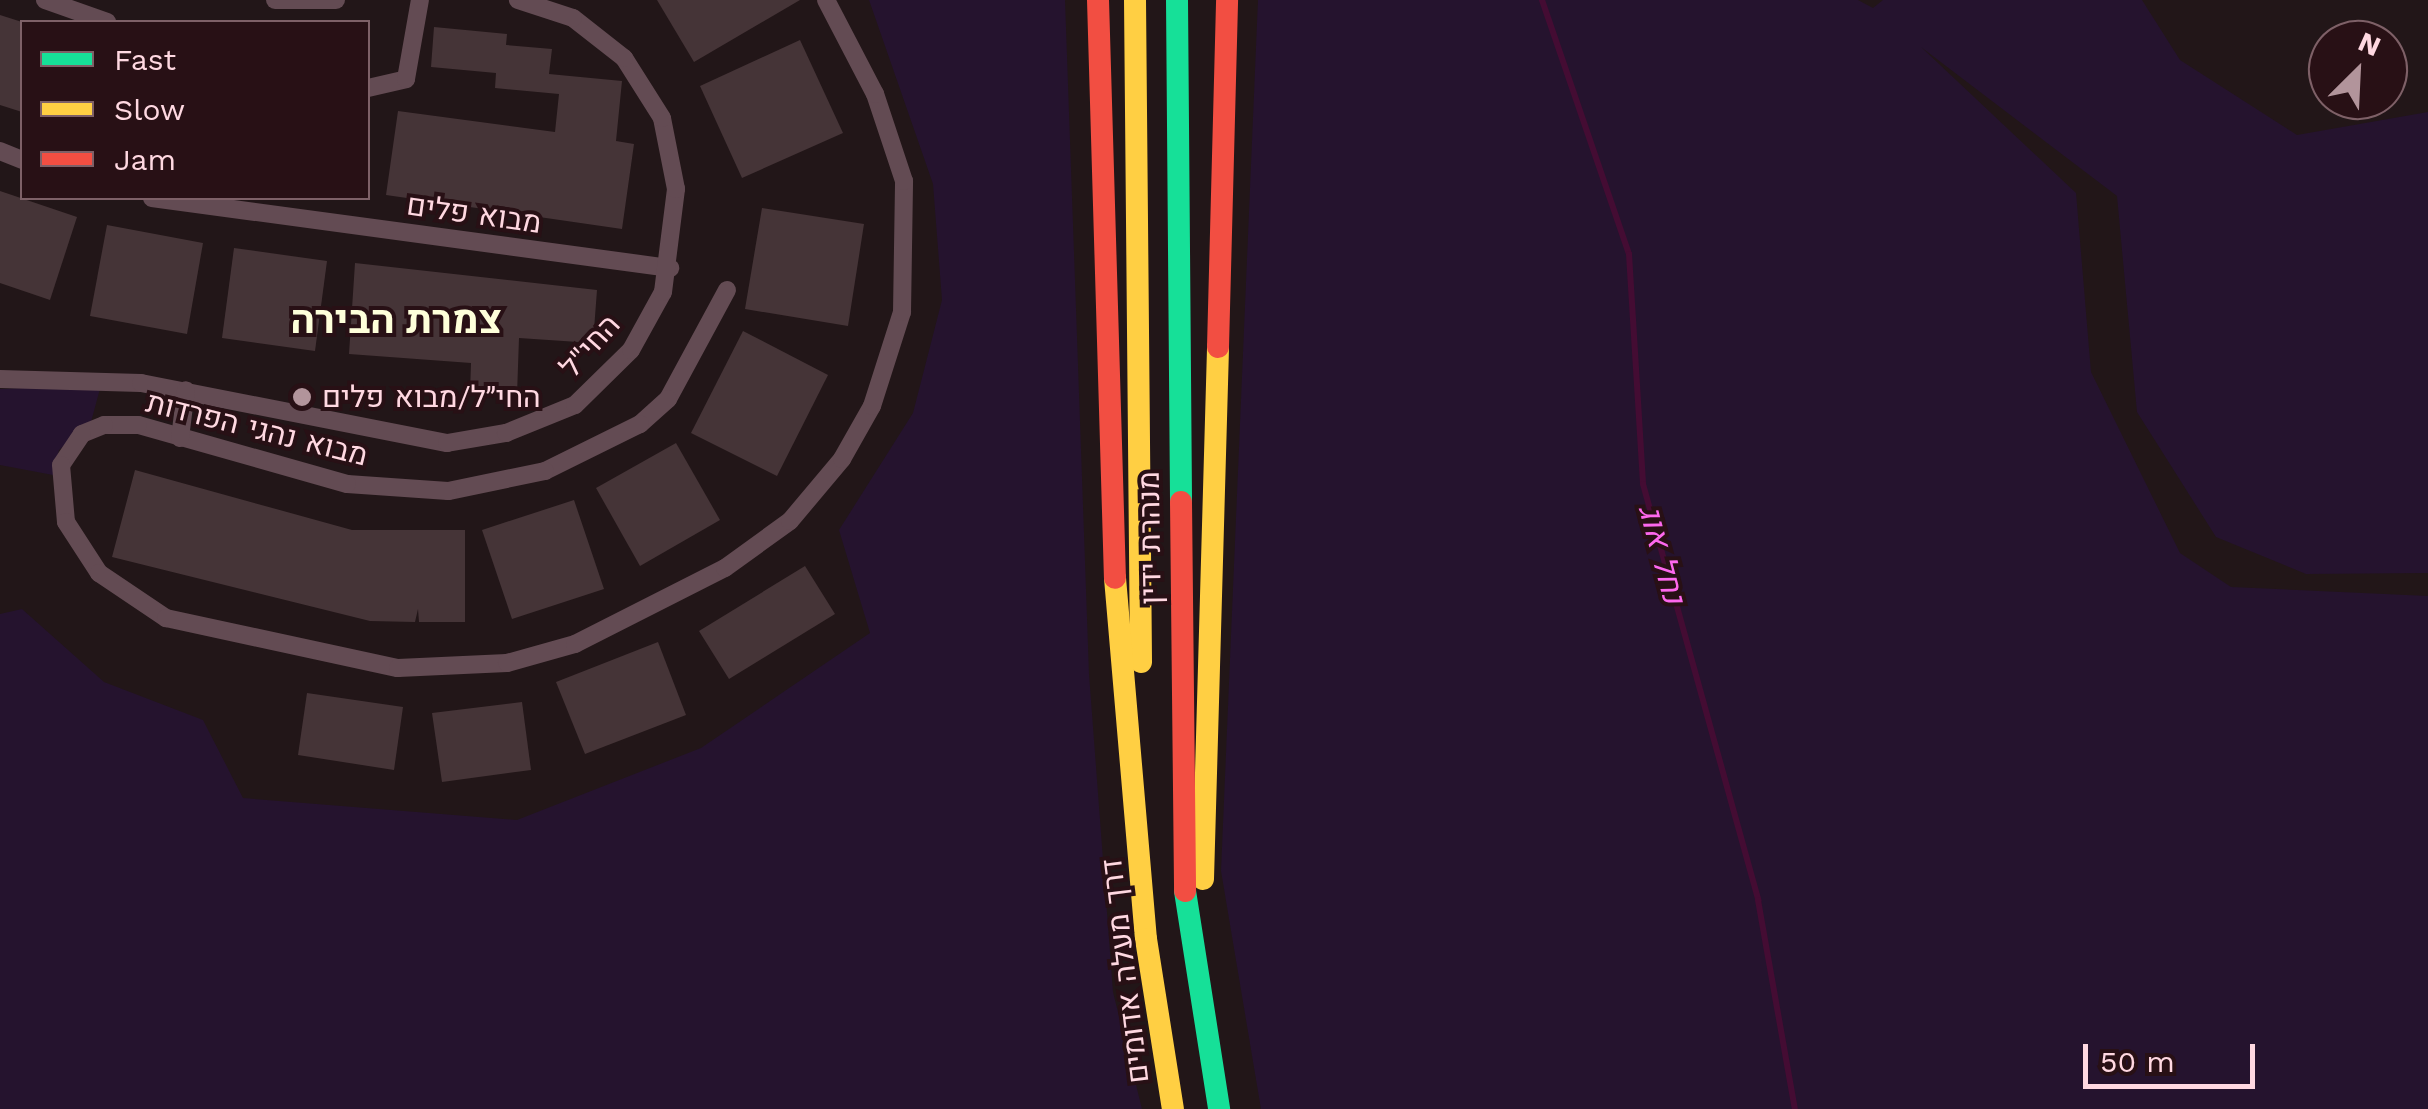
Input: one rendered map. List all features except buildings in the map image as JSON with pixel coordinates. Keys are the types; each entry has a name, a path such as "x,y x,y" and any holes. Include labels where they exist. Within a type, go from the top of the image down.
{"highway":[{"path":"1098,0 1115,587 1139,826"},
{"name":"מנהרת ידין","path":"1134,0 1139,826"},
{"name":"מנהרת ידין","path":"1176,0 1185,892 1210,1073"},
{"path":"1219,1109 1210,1073 1201,953 1227,0"},
{"name":"דרך מעלה אדומים","path":"1139,826 1172,1109"}],"street":[{"path":"44,0 101,20"},
{"path":"275,0 336,0"},
{"path":"370,88 406,79 420,0"},
{"name":"החי\"ל","path":"0,378 78,374 186,390 416,440 506,433 574,405 631,350 670,268 676,190 650,92 604,38 518,0"},
{"name":"מבוא נהגי הפרדות","path":"727,290 668,398 640,424 545,471 448,491 362,485 138,425 82,434 61,465 66,522 98,573 138,604 248,641 398,668 507,664 645,614 725,568 790,522 842,459 872,406 902,312 904,181 875,94 826,0"},
{"name":"מבוא פלים","path":"167,200 670,268"},
{"path":"180,438 186,390"}],"shaded area":[{"path":"869,0 1065,0 1089,674 1113,992 1142,1109 0,1109 0,614 22,609 104,682 203,720 243,798 517,820 701,748 870,633 839,530 913,413 942,300 933,184"},
{"path":"1258,0 1858,0 1873,8 1883,0 2142,0 2180,60 2297,135 2382,120 2408,120 2408,116 2428,112 2428,573 2306,574 2216,537 2137,412 2117,196 1921,47 2076,193 2091,372 2180,553 2231,587 2428,596 2428,1109 1261,1109 1221,871"},
{"path":"101,385 91,422 59,450 53,475 0,465 0,389"}],"waterway":[{"name":"נחל אוג","path":"1542,0 1629,254 1643,484 1758,900 1795,1109"}],"traffic: fast":[{"path":"1177,0 1181,502"},
{"path":"1185,891 1219,1109"}],"traffic: slow":[{"path":"1135,0 1141,662"},
{"path":"1203,879 1218,347"},
{"path":"1115,578 1146,939 1173,1109"}],"traffic: jam":[{"path":"1098,0 1115,578"},
{"path":"1218,347 1227,0"},
{"path":"1181,502 1185,891"}],"place":[{"name":"החי״ל/מבוא פלים","path":"302,397"}],"district":[{"name":"צמרת הבירה","path":"396,320"}]}
